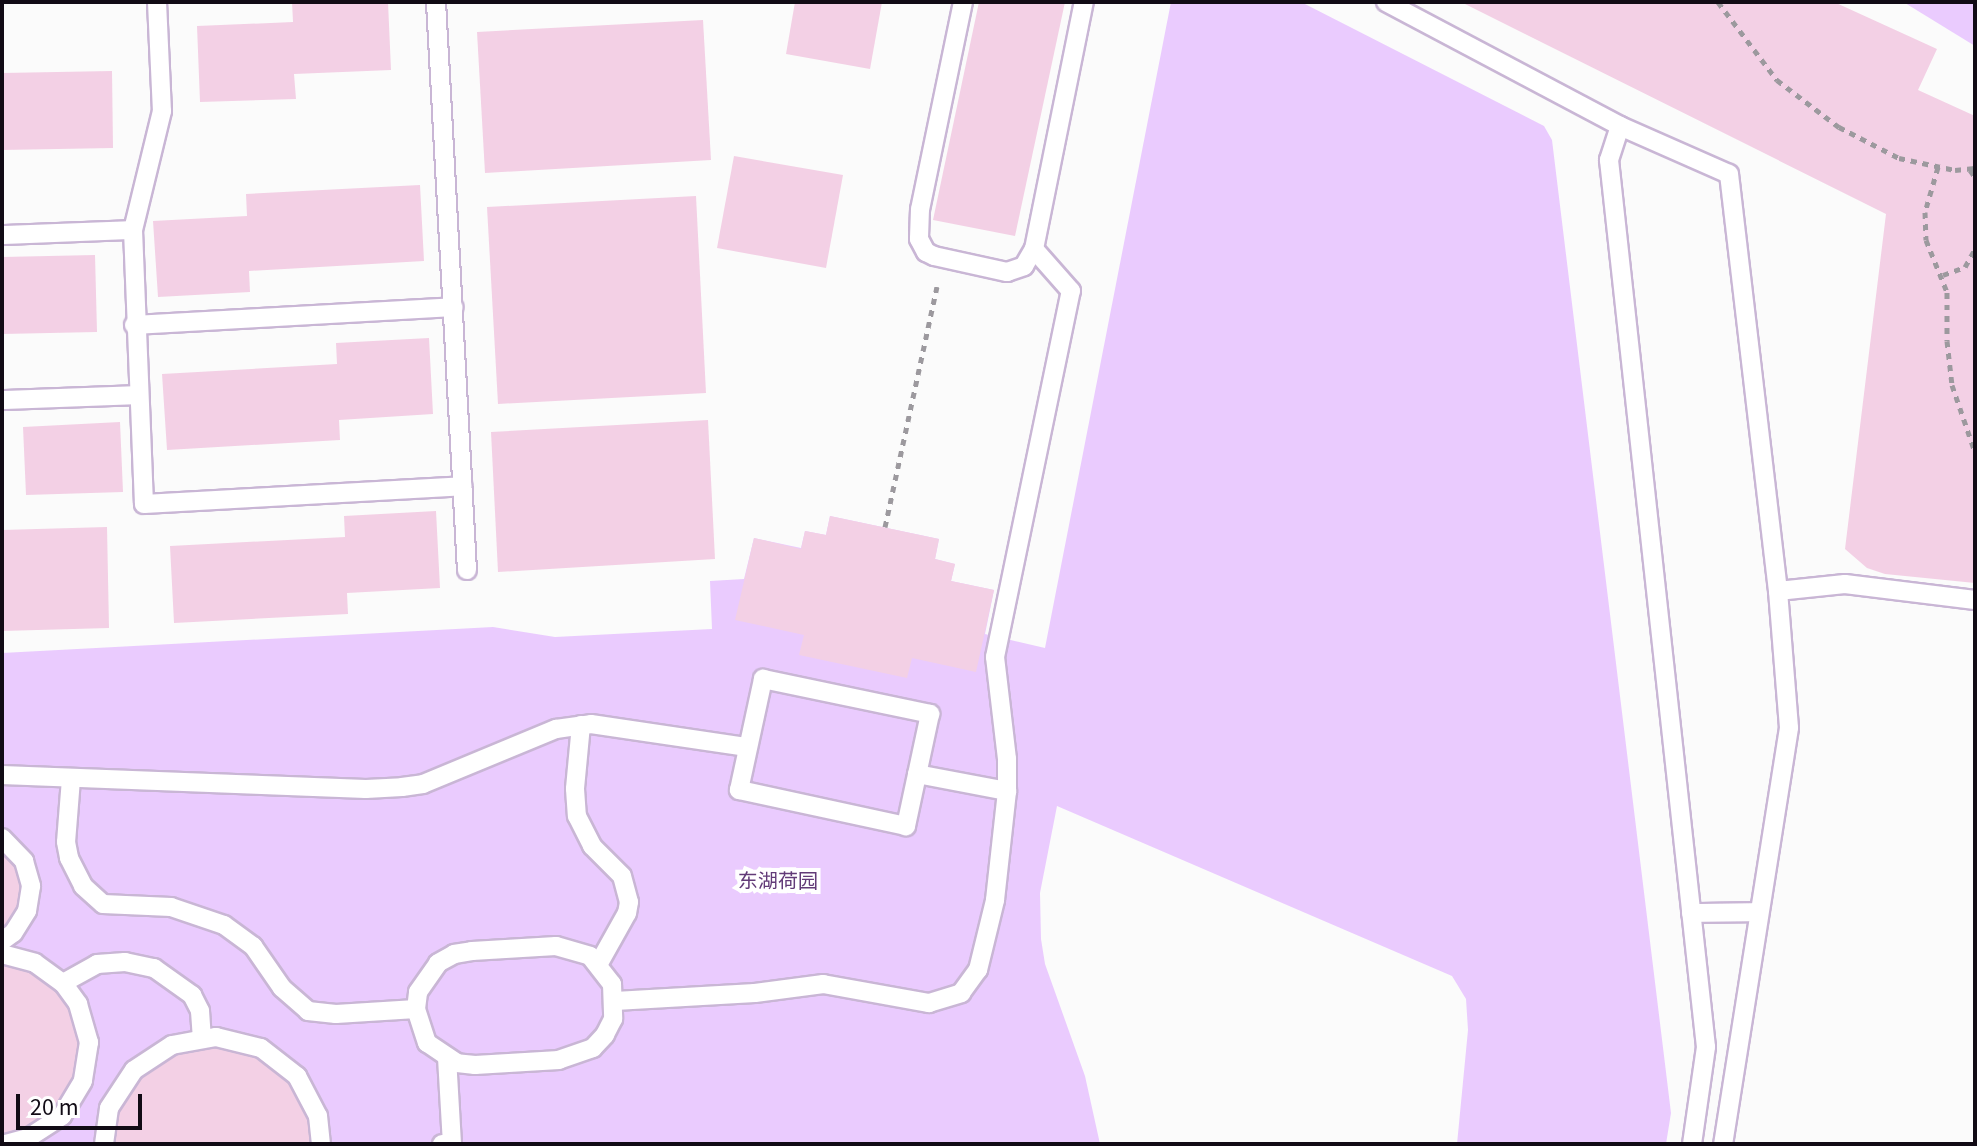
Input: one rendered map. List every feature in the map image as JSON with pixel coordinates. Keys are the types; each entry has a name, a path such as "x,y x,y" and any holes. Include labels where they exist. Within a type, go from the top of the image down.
{"lane":[{"path":"157,2 162,111 133,230 134,325 144,504 462,486"},
{"path":"436,2 467,570"},
{"path":"963,2 918,223 919,239 926,252 1007,272 1024,266 1034,249 1084,2"},
{"path":"1386,2 1620,126 1729,174 1778,591 1789,728 1723,1144"},
{"path":"1620,126 1609,160 1706,1047 1692,1144"},
{"path":"2,235 133,230"},
{"path":"615,1001 755,993 809,984 929,1003 961,993 978,970 995,900 1007,791 1007,759 995,657 1071,291 1034,249"},
{"path":"134,325 453,307"},
{"path":"2,400 138,395"},
{"path":"1778,591 1845,584 1975,600"},
{"path":"763,679 930,714 917,774 906,826 739,790 763,679"},
{"path":"581,725 576,780 577,816 592,846 622,876 629,902 627,913 599,963"},
{"path":"2,775 402,787 423,784 556,729 581,725 614,725 747,747"},
{"path":"917,774 1007,791"},
{"path":"71,779 66,842 69,858 83,886 103,904 171,907 224,925 253,946 282,988 308,1011 336,1014 416,1009"},
{"path":"2,838 24,861 31,886 27,911 13,933 2,941"},
{"path":"1691,913 1759,912"},
{"path":"556,946 574,948 599,963 612,984 615,1001 613,1019 605,1035 577,1056 475,1065 447,1058 427,1043 416,1009 418,992 426,976 454,954 556,946"},
{"path":"2,954 35,963 63,983 86,1022 88,1062 81,1086 62,1116 46,1128 10,1144"},
{"path":"63,983 97,964 125,962 154,968 192,995 200,1011 202,1038"},
{"path":"104,1144 113,1102 134,1070 152,1055 172,1045 202,1038 239,1040 261,1048 280,1060 309,1095 318,1116 321,1144"},
{"path":"442,1144 452,1144 447,1058"},
{"path":"81,1086 113,1102"}],"path":[{"path":"1718,2 1777,80 1803,103 1839,127 1887,152 1938,167 1972,169 1975,177"},
{"path":"1938,167 1927,196 1925,223 1931,256 1943,275 1952,385 1975,452"},
{"path":"1943,275 1965,267 1975,249"},
{"path":"885,527 943,258"}],"green space":[{"name":"东湖荷园","path":"1171,2 1301,2 1544,126 1552,140 1671,1113 1666,1144 1457,1144 1468,1030 1466,999 1452,976 1057,806 1040,893 1041,939 1045,964 1085,1076 1100,1144 2,1144 2,653 493,627 555,637 712,629 710,581 744,579 754,538 801,548 805,531 826,535 830,516 939,539 935,559 955,564 951,581 994,590 985,634 1045,648"},
{"path":"1975,2 1975,46 1905,3"}],"building":[{"path":"292,2 388,2 391,70 294,74 296,99 200,102 197,26 293,22"},
{"path":"795,2 882,2 870,69 786,54"},
{"path":"979,2 1065,2 1015,236 933,220"},
{"path":"1461,2 1834,2 1937,49 1918,90 1975,116 1975,583 1885,574 1867,568 1845,549 1886,214"},
{"path":"703,20 711,160 485,173 477,32"},
{"path":"112,71 113,148 2,150 2,73"},
{"path":"734,156 843,175 826,268 717,248"},
{"path":"420,185 424,261 249,271 250,292 158,297 153,221 247,216 246,194"},
{"path":"696,196 706,393 498,404 487,207"},
{"path":"95,255 97,332 2,334 2,257"},
{"path":"429,338 433,414 339,420 340,440 167,450 162,374 337,364 336,343"},
{"path":"708,420 715,559 498,572 491,432"},
{"path":"120,422 123,492 26,495 23,427"},
{"path":"436,511 440,588 347,593 348,614 174,623 170,546 345,537 344,516"},
{"path":"830,516 939,539 935,559 955,564 951,581 994,590 976,672 912,658 907,678 799,655 804,635 735,620 754,538 801,549 805,531 826,535"},
{"path":"107,527 109,628 2,631 2,530"},
{"path":"2,845 18,864 24,897 21,909 2,934"},
{"path":"2,957 15,959 64,989 75,1005 85,1062 59,1114 2,1141"},
{"path":"216,1043 258,1053 291,1080 312,1118 315,1144 110,1144 116,1111 125,1091 155,1061 195,1045"}]}
